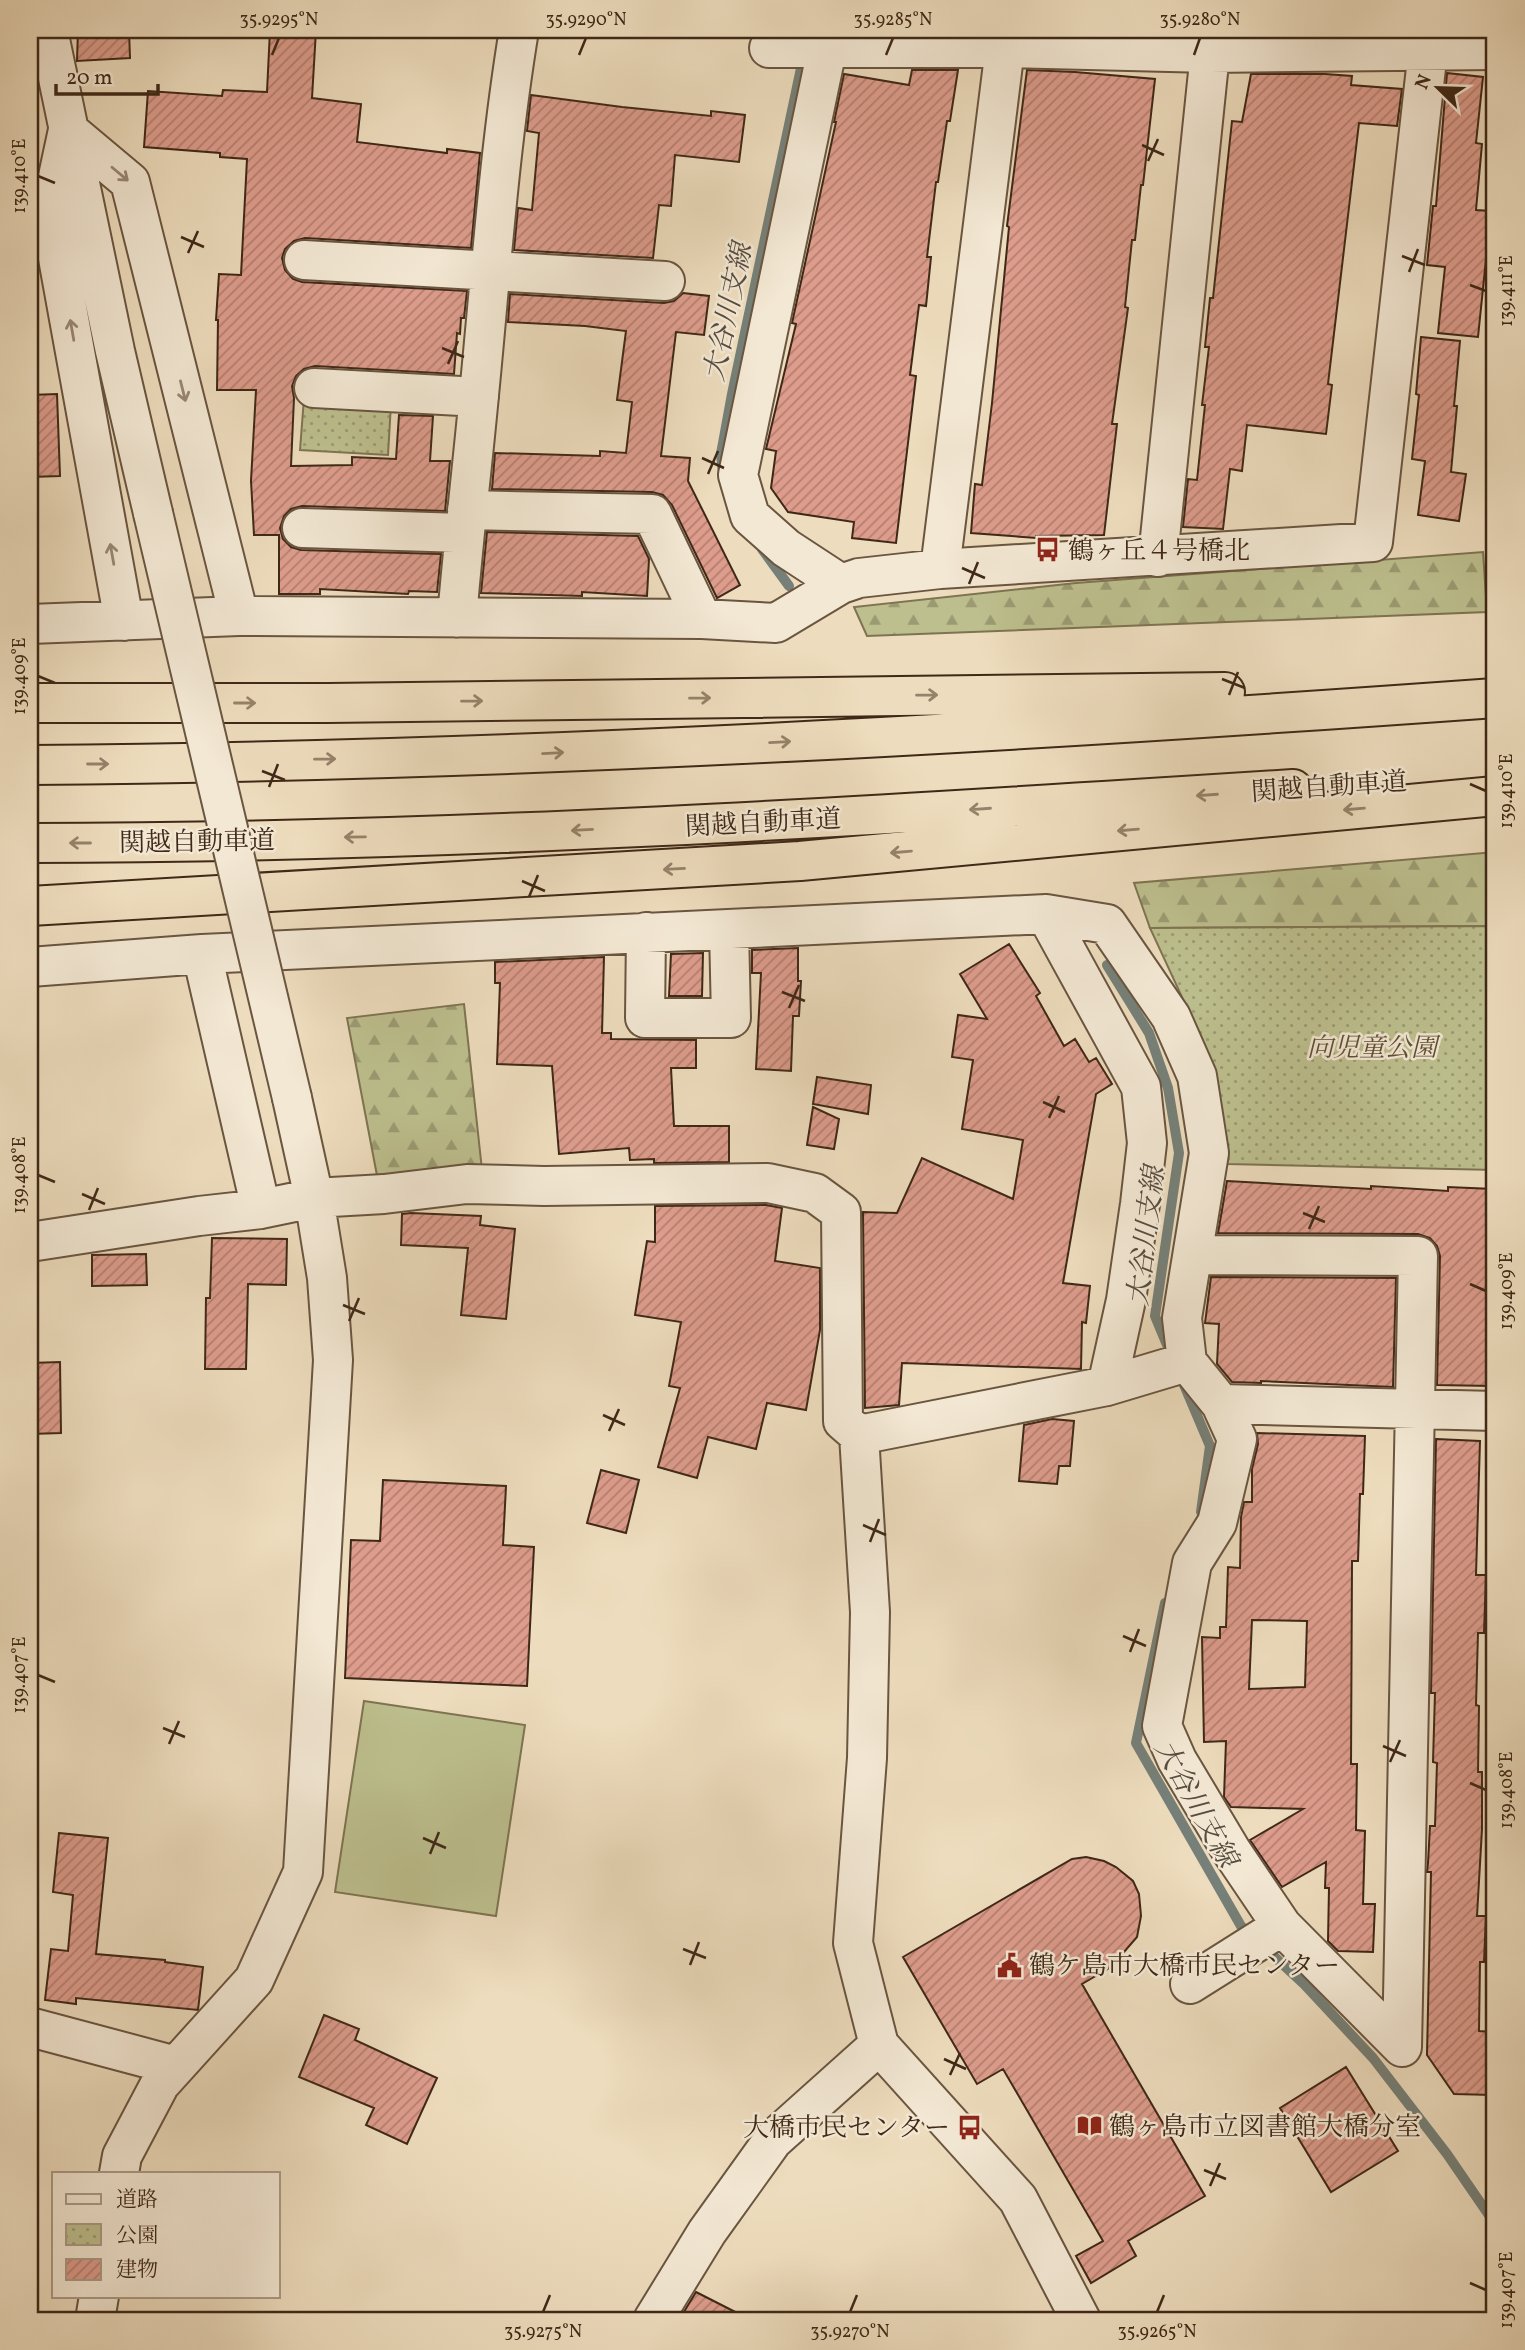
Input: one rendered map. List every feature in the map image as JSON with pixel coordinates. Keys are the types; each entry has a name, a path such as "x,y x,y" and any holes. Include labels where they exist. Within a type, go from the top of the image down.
{"highway":[{"path":"30,703 328,703 1495,688"},
{"path":"30,765 506,755 1191,718 1495,698"},
{"name":"関越自動車道","path":"30,843 131,843 504,833 827,819 1495,773"},
{"path":"30,906 800,861 1495,796"}],"street":[{"path":"48,30 115,351 314,1198 327,1279 333,1360 303,1872 254,1980 160,2084 122,2155 119,2172"},
{"path":"457,618 490,270 509,90 519,30"},
{"path":"830,39 738,475 750,516 786,548 841,584"},
{"path":"769,48 830,39 1004,48 1210,53 1425,40 1495,50"},
{"path":"35,619 124,621 239,616 702,619 776,623 841,584 859,578 940,569 1373,542 1425,40"},
{"path":"940,569 1004,48"},
{"path":"1158,557 1210,53"},
{"path":"68,130 130,182 239,616"},
{"path":"68,130 50,214 124,621"},
{"path":"304,260 665,281"},
{"path":"314,388 479,397"},
{"path":"302,528 652,514 702,619"},
{"path":"1046,914 1141,1087 1147,1143 1126,1300 1107,1386"},
{"path":"30,967 202,954 1046,914 1107,924 1171,1017 1197,1076 1209,1153 1182,1318 1187,1362 1221,1404 1237,1439 1217,1523 1192,1563 1162,1726 1184,1772 1232,1852 1282,1926 1402,2047 1418,1256 1193,1255"},
{"path":"646,932 645,1018 731,1018 729,929"},
{"path":"202,954 261,1209"},
{"path":"30,1242 261,1209 314,1198 384,1194 467,1184 544,1186 768,1183 815,1194 841,1212 843,1421 859,1436 870,1612 867,1758 853,1943 879,2045 1018,2199 1081,2320"},
{"path":"859,1436 1107,1386 1187,1362"},
{"path":"1221,1404 1495,1411"},
{"path":"1189,1984 1282,1926"},
{"path":"30,2027 176,2066"},
{"path":"653,2320 707,2232 773,2140 879,2045"},
{"path":"95,2320 99,2298"}],"green space":[{"path":"304,398 391,404 388,455 300,450"},
{"path":"1483,552 1487,612 867,636 854,607 1076,583"},
{"path":"1495,852 1495,926 1150,928 1134,883"},
{"name":"向児童公園","path":"1495,926 1495,1170 1227,1164 1212,1062 1150,928"},
{"path":"464,1004 482,1170 379,1186 347,1018"},
{"path":"364,1701 525,1725 496,1916 335,1892"}],"building":[{"path":"78,30 129,30 130,58 77,61"},
{"path":"270,30 316,30 312,98 361,104 357,142 447,153 447,149 480,153 471,248 305,238 294,241 285,249 282,258 285,270 293,279 302,282 467,291 464,318 461,318 460,334 457,333 454,374 315,366 304,369 296,376 292,386 294,398 291,466 352,465 352,457 396,459 399,415 433,416 430,461 450,461 445,511 302,506 291,509 284,516 280,528 283,539 291,547 301,550 441,554 437,592 409,591 408,594 320,589 320,594 279,594 279,535 254,535 251,481 256,390 217,390 216,320 219,274 241,275 247,159 220,157 220,153 144,147 148,91 222,96 223,90 267,92"},
{"path":"912,70 958,70 936,182 927,257 931,257 926,306 919,305 910,375 916,376 896,543 852,538 854,522 788,512 771,488 776,451 766,449 796,324 792,323 844,74 909,85"},
{"path":"1027,70 1155,79 1143,185 1135,240 1132,240 1125,307 1128,308 1112,424 1117,424 1104,535 1036,538 971,533 975,484 982,485 992,403 1007,226"},
{"path":"1447,73 1483,77 1476,143 1482,144 1476,210 1491,211 1478,337 1438,333 1445,267 1427,265 1433,206 1436,206"},
{"path":"1251,74 1352,76 1351,85 1402,89 1397,126 1359,123 1328,384 1332,385 1326,434 1247,425 1242,471 1230,469 1223,529 1183,527 1188,479 1197,480 1209,347 1205,347 1210,298 1213,298 1232,121 1242,122"},
{"path":"531,95 711,116 711,111 745,115 739,162 675,155 671,206 659,205 653,258 514,250 518,208 532,210 539,133 527,131"},
{"path":"683,293 709,296 704,335 676,332 661,456 690,458 688,481 740,585 717,598 672,505 663,495 652,492 492,489 495,453 600,456 600,451 626,453 632,402 617,400 626,331 508,322 510,294 664,303 674,301"},
{"path":"1421,337 1460,341 1451,472 1466,474 1459,521 1418,515 1425,461 1412,459 1419,395 1416,394"},
{"path":"57,394 60,476 30,477 30,395"},
{"path":"487,532 638,536 649,559 647,596 582,592 582,596 481,593"},
{"path":"1009,944 1040,993 1036,996 1064,1046 1075,1039 1089,1062 1096,1058 1112,1084 1096,1094 1063,1283 1090,1286 1086,1323 1082,1322 1081,1369 902,1363 899,1405 865,1408 863,1212 897,1213 922,1158 1013,1199 1023,1140 962,1129 973,1060 952,1057 958,1015 987,1019 960,974"},
{"path":"798,948 798,981 801,981 799,1016 793,1016 791,1071 756,1069 761,973 752,973 752,950"},
{"path":"703,953 702,996 669,996 671,954"},
{"path":"604,957 602,1033 611,1033 611,1039 696,1040 696,1068 671,1068 674,1126 729,1126 729,1162 654,1163 654,1159 630,1160 629,1148 559,1154 552,1066 497,1064 500,983 495,983 495,962"},
{"path":"817,1077 871,1085 868,1114 813,1104"},
{"path":"813,1107 839,1119 834,1149 807,1145"},
{"path":"1227,1181 1371,1189 1371,1186 1448,1191 1448,1187 1493,1189 1490,1248 1493,1248 1492,1386 1437,1385 1440,1256 1437,1246 1430,1238 1418,1234 1218,1233"},
{"path":"766,1205 782,1208 775,1261 820,1268 820,1330 806,1410 767,1403 756,1449 708,1437 697,1478 658,1467 680,1388 669,1386 681,1322 635,1315 647,1241 655,1242 655,1206"},
{"path":"402,1214 481,1216 480,1225 515,1229 506,1319 461,1315 468,1248 401,1245"},
{"path":"212,1238 287,1239 286,1285 248,1284 246,1369 205,1369 206,1298 210,1298"},
{"path":"146,1254 147,1285 92,1286 92,1255"},
{"path":"1211,1277 1396,1278 1393,1387 1232,1382 1217,1364 1219,1324 1205,1323"},
{"path":"60,1362 61,1433 30,1434 30,1363"},
{"path":"1052,1419 1074,1421 1070,1466 1059,1466 1057,1484 1019,1481 1024,1425"},
{"path":"1257,1433 1365,1436 1358,1561 1352,1561 1351,1764 1357,1764 1356,1830 1365,1831 1363,1904 1375,1904 1373,1952 1338,1951 1328,1941 1329,1888 1325,1888 1326,1862 1282,1887 1250,1840 1303,1809 1231,1807 1224,1797 1226,1741 1204,1742 1202,1637 1220,1638 1220,1627 1226,1627 1228,1567 1240,1568 1241,1517 1244,1502 1252,1502 1252,1469 1258,1444","holes":["1252,1620 1307,1621 1305,1687 1249,1689"]},
{"path":"1436,1439 1480,1441 1476,1575 1486,1575 1484,1633 1478,1633 1476,1705 1479,1706 1478,1772 1482,1772 1477,1916 1486,1916 1484,1962 1480,1962 1479,2031 1493,2032 1492,2095 1454,2094 1427,2055 1431,1872 1427,1872 1430,1826 1435,1826 1437,1763 1433,1762 1435,1693 1431,1693"},
{"path":"601,1470 639,1480 626,1533 587,1523"},
{"path":"383,1480 506,1486 503,1545 534,1547 527,1686 345,1678 351,1540 380,1541"},
{"path":"59,1833 108,1838 96,1954 165,1960 203,1967 198,2010 76,1998 76,2004 45,2000 51,1949 68,1951 73,1895 53,1892"},
{"path":"1086,1857 1116,1867 1133,1881 1139,1894 1141,1916 1137,1937 1111,1967 1082,1984 1205,2196 1128,2241 1136,2256 1091,2283 1076,2256 1103,2241 1003,2069 977,2084 903,1957 1072,1859"},
{"path":"324,2015 359,2029 355,2040 437,2078 407,2144 366,2125 374,2108 299,2077"},
{"path":"1346,2067 1398,2151 1331,2192 1280,2108"},
{"path":"696,2292 751,2320 679,2320"}],"waterway":[{"name":"大谷川支線","path":"723,474 721,454 732,394 804,54"},
{"name":"大谷川支線","path":"762,549 789,586"},
{"name":"大谷川支線","path":"1107,965 1149,1033 1168,1088 1179,1153 1155,1316 1170,1352"},
{"name":"大谷川支線","path":"1182,1380 1210,1446 1201,1512"},
{"name":"大谷川支線","path":"1165,1603 1136,1743 1241,1926 1304,1984 1373,2058 1447,2154 1495,2224"}],"place":[{"name":"鶴ヶ丘４号橋北","path":"1048,550"},
{"name":"鶴ケ島市大橋市民センター","path":"1009,1965"},
{"name":"鶴ヶ島市立図書館大橋分室","path":"1089,2126"},
{"name":"大橋市民センター","path":"970,2127"}]}
